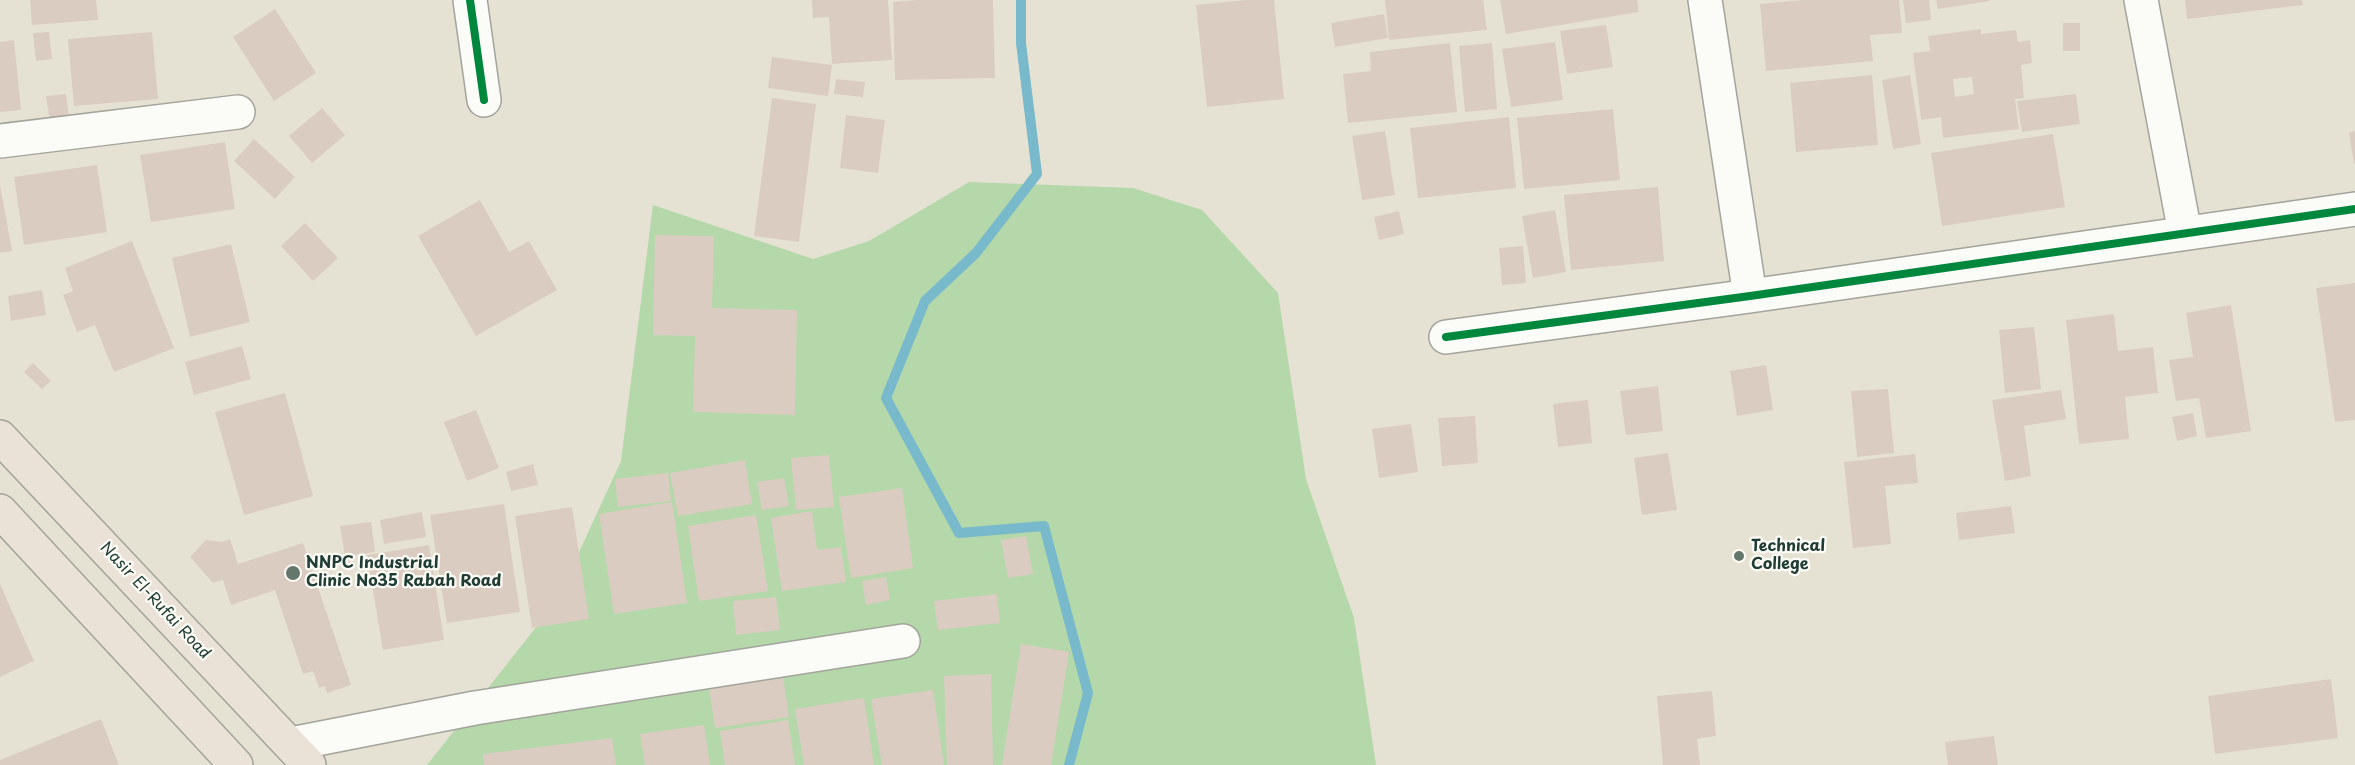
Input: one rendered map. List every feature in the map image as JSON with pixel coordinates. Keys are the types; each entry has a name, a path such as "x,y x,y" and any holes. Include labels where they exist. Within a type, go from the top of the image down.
{"main road":[{"name":"Nasir El-Rufai Road","path":"0,437 300,755"},
{"path":"0,511 236,765"}],"street":[{"path":"470,0 484,100"},
{"path":"1705,0 1750,296"},
{"path":"2141,0 2185,233"},
{"path":"0,141 238,112"},
{"path":"1446,337 2355,209"},
{"path":"300,755 475,708 903,641"}],"green space":[{"path":"969,182 1133,188 1202,210 1278,293 1306,479 1354,618 1376,765 427,765 556,602 621,461 653,205 813,259 869,241"}],"building":[{"path":"30,0 96,0 98,20 32,25"},
{"path":"812,0 888,0 892,60 832,64 829,17 813,18"},
{"path":"993,0 995,78 895,80 893,2"},
{"path":"1274,0 1284,99 1207,107 1196,5"},
{"path":"1385,0 1483,0 1487,30 1389,40"},
{"path":"1500,0 1637,0 1639,12 1506,34"},
{"path":"1803,0 1899,0 1902,33 1870,35 1873,61 1766,71 1760,4"},
{"path":"1903,0 1929,0 1931,20 1906,23"},
{"path":"1936,0 1989,0 1989,1 1938,9"},
{"path":"2185,0 2302,0 2303,5 2187,19"},
{"path":"275,9 316,73 274,101 233,37"},
{"path":"1384,14 1388,38 1335,47 1331,23"},
{"path":"2063,23 2080,23 2080,51 2063,51"},
{"path":"1606,25 1613,67 1567,74 1560,31"},
{"path":"1981,29 1981,34 2016,30 2018,42 2030,40 2032,63 2021,65 2024,98 2015,99 2019,129 1943,138 1941,117 1921,120 1913,53 1930,51 1928,36","holes":["1972,77 1974,94 1955,97 1953,79"]},
{"path":"49,32 52,59 36,61 33,33"},
{"path":"152,32 158,99 74,106 68,39"},
{"path":"14,40 21,110 0,112 0,42"},
{"path":"1555,42 1563,100 1511,107 1502,49"},
{"path":"1450,43 1457,112 1348,123 1343,74 1371,71 1370,52"},
{"path":"1492,43 1497,109 1465,112 1459,46"},
{"path":"772,57 832,65 828,96 768,88"},
{"path":"1872,75 1878,145 1796,152 1790,83"},
{"path":"1910,75 1921,144 1893,149 1882,80"},
{"path":"836,79 865,82 863,97 834,94"},
{"path":"66,94 69,118 50,121 46,96"},
{"path":"2076,94 2080,124 2022,132 2017,101"},
{"path":"772,98 816,104 799,242 754,236"},
{"path":"322,108 345,135 312,163 289,136"},
{"path":"1613,109 1620,180 1524,189 1517,118"},
{"path":"846,115 885,120 878,173 840,168"},
{"path":"1509,117 1516,188 1418,198 1410,128"},
{"path":"1385,131 1395,195 1362,200 1352,136"},
{"path":"2355,131 2355,164 2354,164 2349,133"},
{"path":"2053,134 2065,207 1942,226 1931,153"},
{"path":"254,139 295,177 275,199 234,161"},
{"path":"225,142 235,209 151,222 140,155"},
{"path":"97,165 107,232 24,245 14,177"},
{"path":"0,185 12,251 0,253"},
{"path":"1658,187 1664,261 1571,270 1564,195"},
{"path":"480,200 509,252 529,241 557,290 476,336 418,236"},
{"path":"1555,210 1566,272 1533,278 1522,216"},
{"path":"1399,211 1404,234 1379,240 1374,217"},
{"path":"305,223 338,258 313,281 281,246"},
{"path":"655,235 714,236 712,308 797,310 795,415 693,412 695,336 653,335"},
{"path":"132,241 174,348 114,372 95,325 77,332 63,295 73,291 65,268"},
{"path":"231,244 250,322 190,337 172,258"},
{"path":"1523,246 1526,283 1502,285 1499,248"},
{"path":"2355,283 2355,420 2335,422 2316,288"},
{"path":"42,290 46,315 11,321 8,296"},
{"path":"2231,305 2251,431 2206,438 2199,398 2176,401 2169,360 2193,357 2186,313"},
{"path":"2114,314 2118,351 2153,347 2158,393 2125,397 2129,439 2079,444 2066,320"},
{"path":"2034,327 2041,389 2005,393 1999,330"},
{"path":"242,346 251,379 194,395 185,362"},
{"path":"33,363 51,381 42,389 24,372"},
{"path":"1766,365 1773,410 1737,416 1730,371"},
{"path":"1658,386 1663,431 1626,435 1620,391"},
{"path":"1888,389 1894,453 1857,457 1851,391"},
{"path":"2061,390 2066,419 2024,426 2031,476 2005,481 1992,400"},
{"path":"285,393 313,496 244,515 215,412"},
{"path":"1588,400 1592,443 1558,447 1553,404"},
{"path":"476,410 499,468 467,481 444,422"},
{"path":"2193,413 2197,436 2177,441 2172,417"},
{"path":"1475,416 1478,463 1442,466 1438,418"},
{"path":"1411,424 1418,472 1379,478 1372,429"},
{"path":"1668,453 1677,510 1642,515 1634,458"},
{"path":"1915,454 1918,483 1885,486 1891,544 1853,548 1844,462"},
{"path":"829,455 834,507 796,510 791,458"},
{"path":"745,460 752,504 678,516 670,473"},
{"path":"533,464 538,485 511,491 506,472"},
{"path":"668,473 671,501 618,507 615,479"},
{"path":"784,478 789,506 762,510 757,482"},
{"path":"902,488 913,568 851,578 839,497"},
{"path":"672,502 687,603 614,614 599,514"},
{"path":"504,504 520,612 447,623 430,515"},
{"path":"2011,506 2015,533 1959,540 1956,513"},
{"path":"572,507 589,619 532,628 515,516"},
{"path":"812,511 817,550 841,547 846,582 782,591 771,518"},
{"path":"422,512 426,537 384,544 380,520"},
{"path":"756,515 768,591 699,601 688,526"},
{"path":"371,522 375,552 345,556 340,526"},
{"path":"1026,536 1033,574 1008,578 1001,540"},
{"path":"230,539 238,564 303,543 351,685 327,693 325,686 319,688 313,671 303,674 275,590 231,605 223,580 213,583 190,557 206,540 222,542"},
{"path":"429,545 444,640 383,650 367,555"},
{"path":"886,577 890,600 866,605 862,581"},
{"path":"0,584 34,661 0,677"},
{"path":"997,594 1000,623 938,630 934,601"},
{"path":"776,597 780,630 736,635 733,601"},
{"path":"1021,644 1069,652 1051,765 1002,765"},
{"path":"991,674 993,765 947,765 944,676"},
{"path":"783,677 789,717 715,728 709,688"},
{"path":"2331,679 2338,738 2215,754 2208,696"},
{"path":"933,690 944,765 882,765 871,699"},
{"path":"1712,691 1716,736 1697,739 1700,765 1663,765 1657,696"},
{"path":"864,698 874,765 804,765 795,709"},
{"path":"101,719 119,765 0,765 0,760"},
{"path":"788,720 795,765 725,765 720,731"},
{"path":"704,725 710,765 645,765 640,734"},
{"path":"1994,736 1998,765 1948,765 1945,742"},
{"path":"612,738 616,765 484,765 483,754"}],"waterway":[{"path":"1021,0 1021,43 1037,174 976,253 925,301 886,398 959,533 1044,526 1088,693 1069,765"}],"cycle path":[{"path":"470,0 484,100"},
{"path":"1446,337 2355,209"}],"place":[{"name":"Technical College","path":"1739,556"},
{"name":"NNPC Industrial Clinic No35 Rabah Road","path":"293,573"}]}
